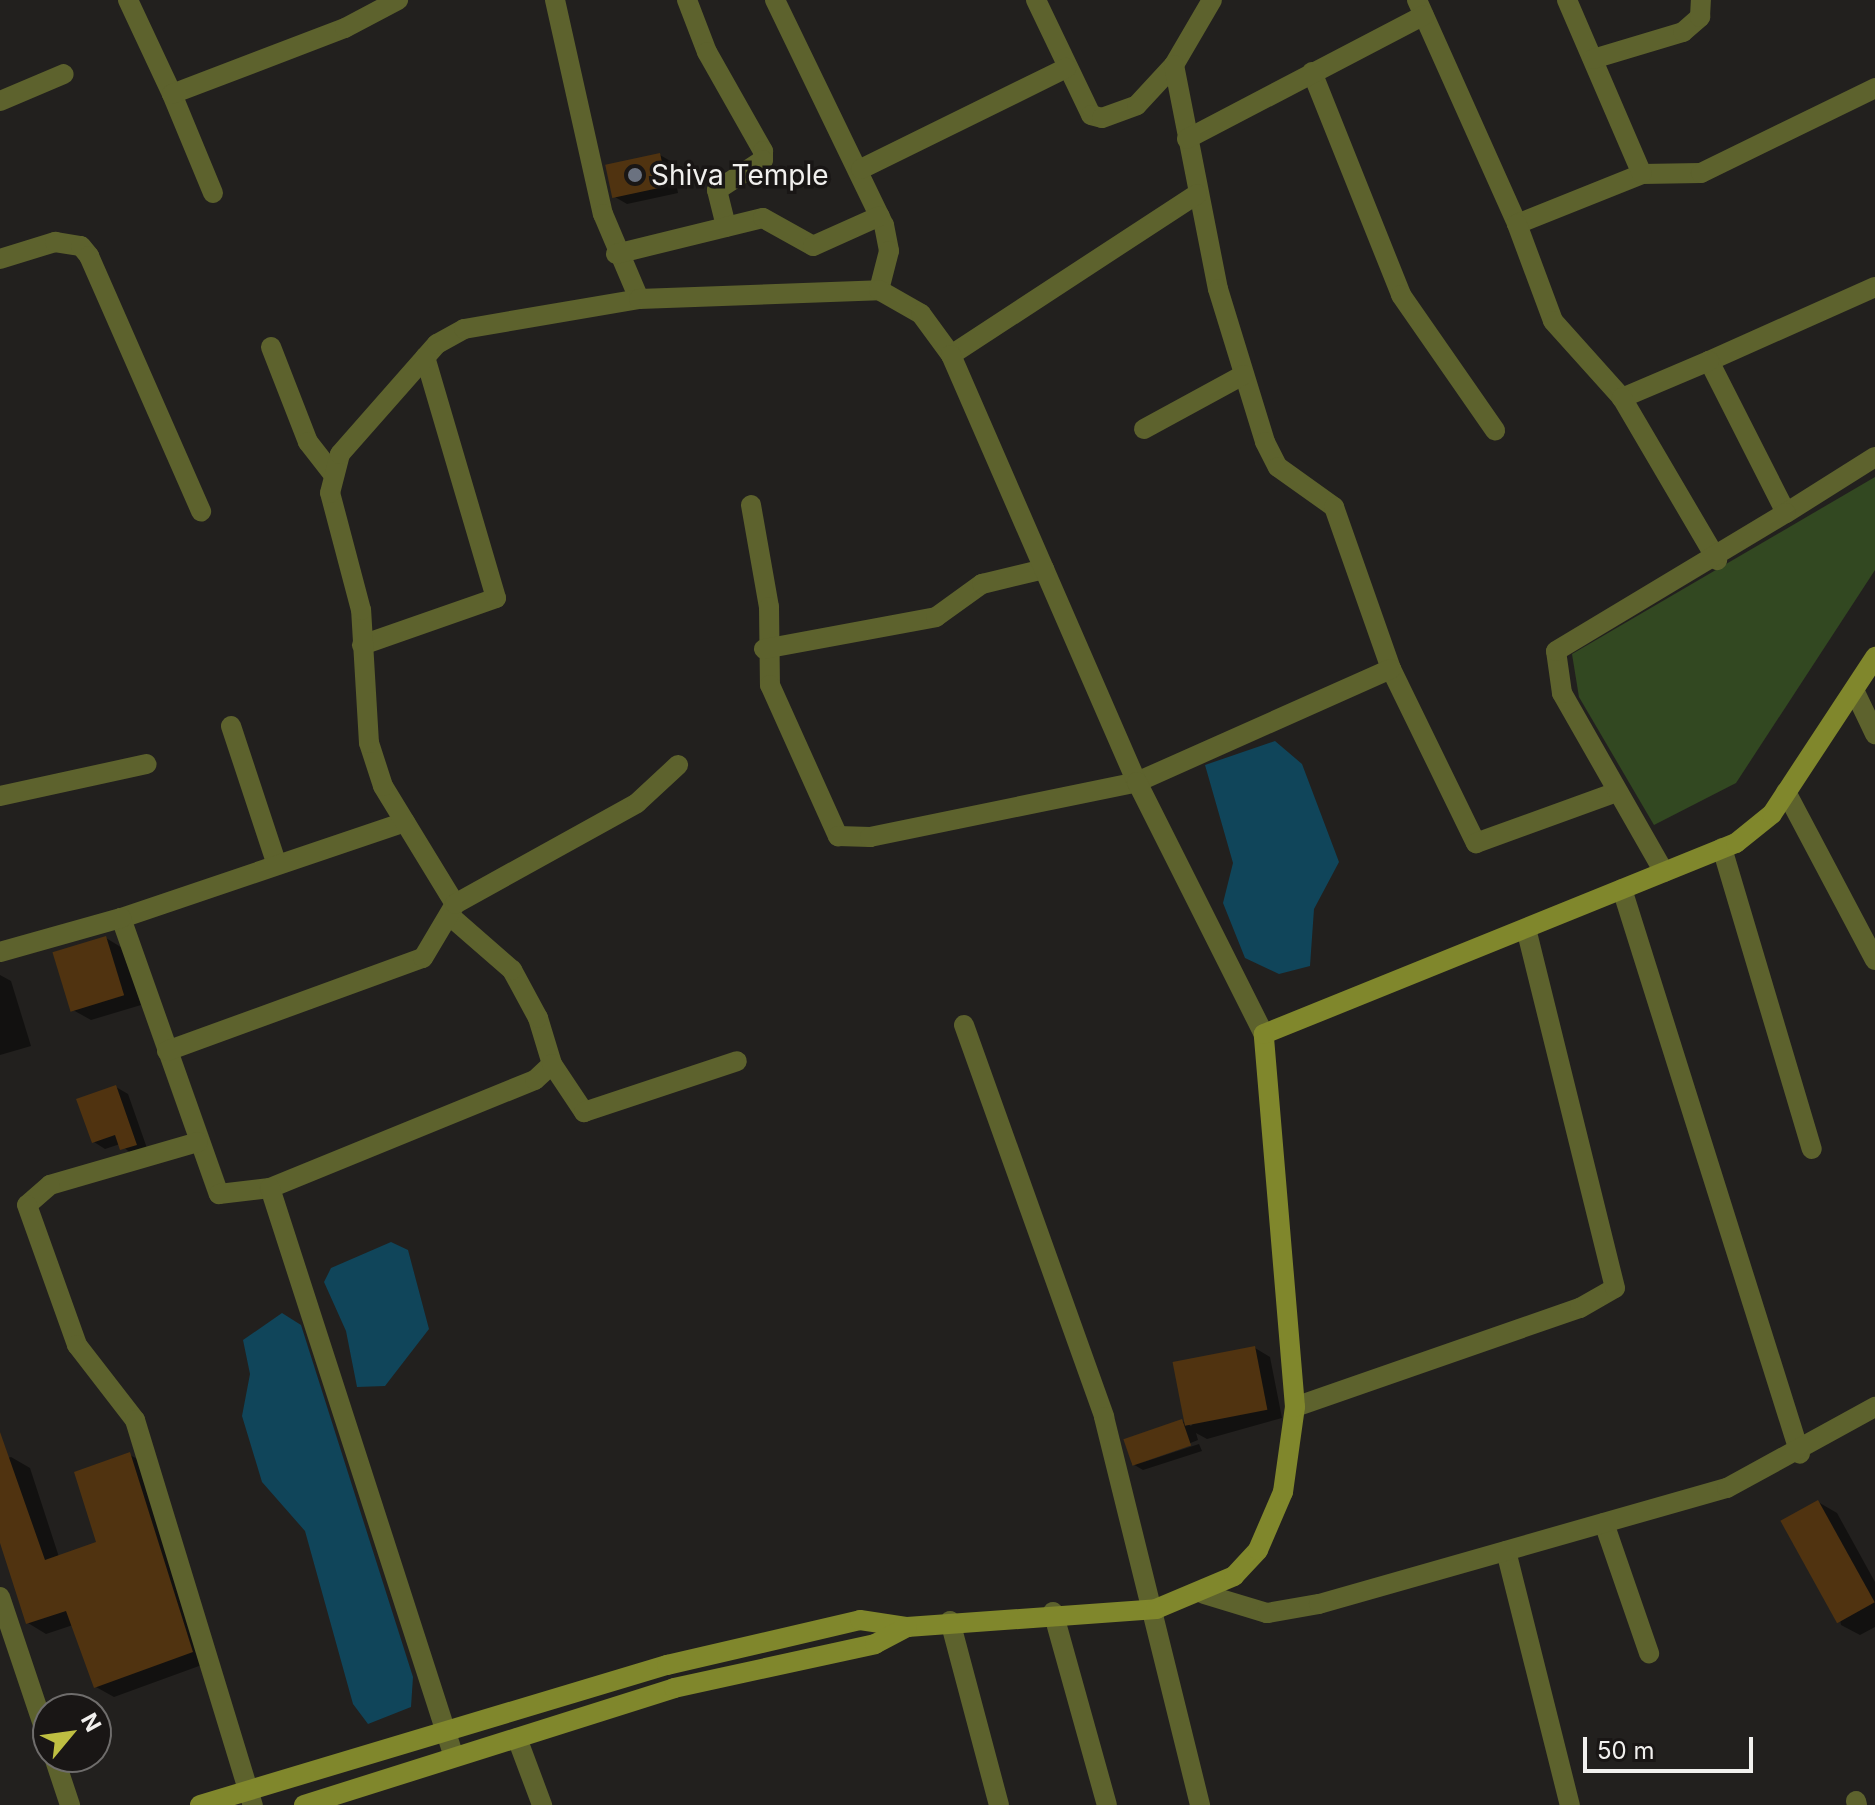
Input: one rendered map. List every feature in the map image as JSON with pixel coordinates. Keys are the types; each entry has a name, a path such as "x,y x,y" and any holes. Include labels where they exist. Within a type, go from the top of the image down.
{"main road":[{"path":"200,1805 250,1797 446,1731 667,1665 860,1620 907,1627 1053,1612 1156,1609 1204,1594 1258,1550 1283,1492 1295,1407 1264,1034 1722,848 1772,814 1875,657"},
{"path":"309,1804 674,1688 875,1644 907,1627"}],"street":[{"path":"128,0 213,193"},
{"path":"172,94 345,28 398,0"},
{"path":"555,0 616,254 639,299"},
{"path":"687,0 707,52 763,151 763,160 717,190 726,227"},
{"path":"775,0 861,169 880,216 889,251 879,290"},
{"path":"1036,0 1091,115 1102,118 1137,105 1174,65 1212,0"},
{"path":"1567,0 1642,174"},
{"path":"1593,59 1683,32 1700,17 1701,0"},
{"path":"1187,139 1312,72 1421,7 1517,224 1553,321 1622,398 1717,560"},
{"path":"1174,65 1197,194 1243,375 1278,467 1334,507 1391,669 1476,843 1617,792"},
{"path":"861,169 1066,68"},
{"path":"1312,72 1407,307 1495,430"},
{"path":"0,101 64,74"},
{"path":"1517,224 1642,174 1701,173 1875,88"},
{"path":"951,355 1197,194"},
{"path":"616,254 763,218 813,246 880,216"},
{"path":"0,259 55,242 81,246 201,511"},
{"path":"1622,398 1875,287"},
{"path":"737,1061 584,1112 552,1064 538,1018 512,970 452,910 405,822 369,743 359,599 330,493 332,473 340,454 425,357 464,329 639,299 879,290 921,314 951,355 1137,782 1264,1034"},
{"path":"271,347 308,442 332,473"},
{"path":"362,645 496,598 425,357"},
{"path":"1709,361 1786,513"},
{"path":"1144,429 1243,375"},
{"path":"1664,872 1562,693 1556,651 1717,560 1875,457"},
{"path":"751,505 769,607 764,649 784,724 838,836 870,837 1137,782 1391,669"},
{"path":"764,649 936,617 982,584 1044,569"},
{"path":"1854,690 1875,734"},
{"path":"231,726 277,865"},
{"path":"0,796 147,764"},
{"path":"167,1051 410,964 439,941 452,910 637,803 678,765"},
{"path":"1786,792 1875,960"},
{"path":"1,945 121,918 405,822"},
{"path":"1722,848 1812,1149"},
{"path":"1622,889 1800,1454"},
{"path":"121,918 219,1194 270,1188 535,1080 552,1064"},
{"path":"1295,1407 1580,1308 1615,1288 1526,929"},
{"path":"964,1025 1096,1394 1156,1609 1200,1805"},
{"path":"198,1142 50,1185 29,1196 27,1205 77,1345 139,1432 250,1797"},
{"path":"270,1188 454,1757"},
{"path":"1204,1594 1244,1609 1292,1610 1506,1551 1727,1488 1800,1454 1875,1407"},
{"path":"1604,1523 1649,1653"},
{"path":"1506,1551 1570,1805"},
{"path":"0,1597 32,1693"},
{"path":"1053,1612 1107,1805"},
{"path":"950,1621 999,1805"},
{"path":"517,1738 542,1805"},
{"path":"59,1773 70,1805"}],"green space":[{"path":"1875,477 1875,570 1736,783 1654,825 1579,697 1572,654"}],"water":[{"path":"1275,741 1302,764 1339,862 1314,909 1310,966 1279,974 1245,958 1223,903 1233,863 1205,765"},
{"path":"391,1242 408,1250 429,1329 385,1386 357,1387 346,1331 324,1282 331,1268"},
{"path":"282,1313 301,1325 413,1677 411,1707 368,1724 353,1704 305,1531 262,1482 242,1416 250,1374 243,1340"}],"building":[{"name":"Shiva Temple","path":"660,153 667,186 612,198 605,165"},
{"path":"106,936 124,995 71,1012 52,952"},
{"path":"116,1085 137,1145 120,1150 115,1135 92,1143 76,1099"},
{"path":"1255,1346 1267,1410 1185,1426 1173,1362"},
{"path":"1182,1419 1191,1445 1132,1466 1123,1439"},
{"path":"0,1432 45,1560 96,1542 74,1472 130,1452 193,1652 94,1688 66,1611 26,1624 0,1543"},
{"path":"1818,1500 1875,1602 1837,1623 1780,1521"}],"place":[{"name":"Shiva Temple","path":"635,175"}]}
